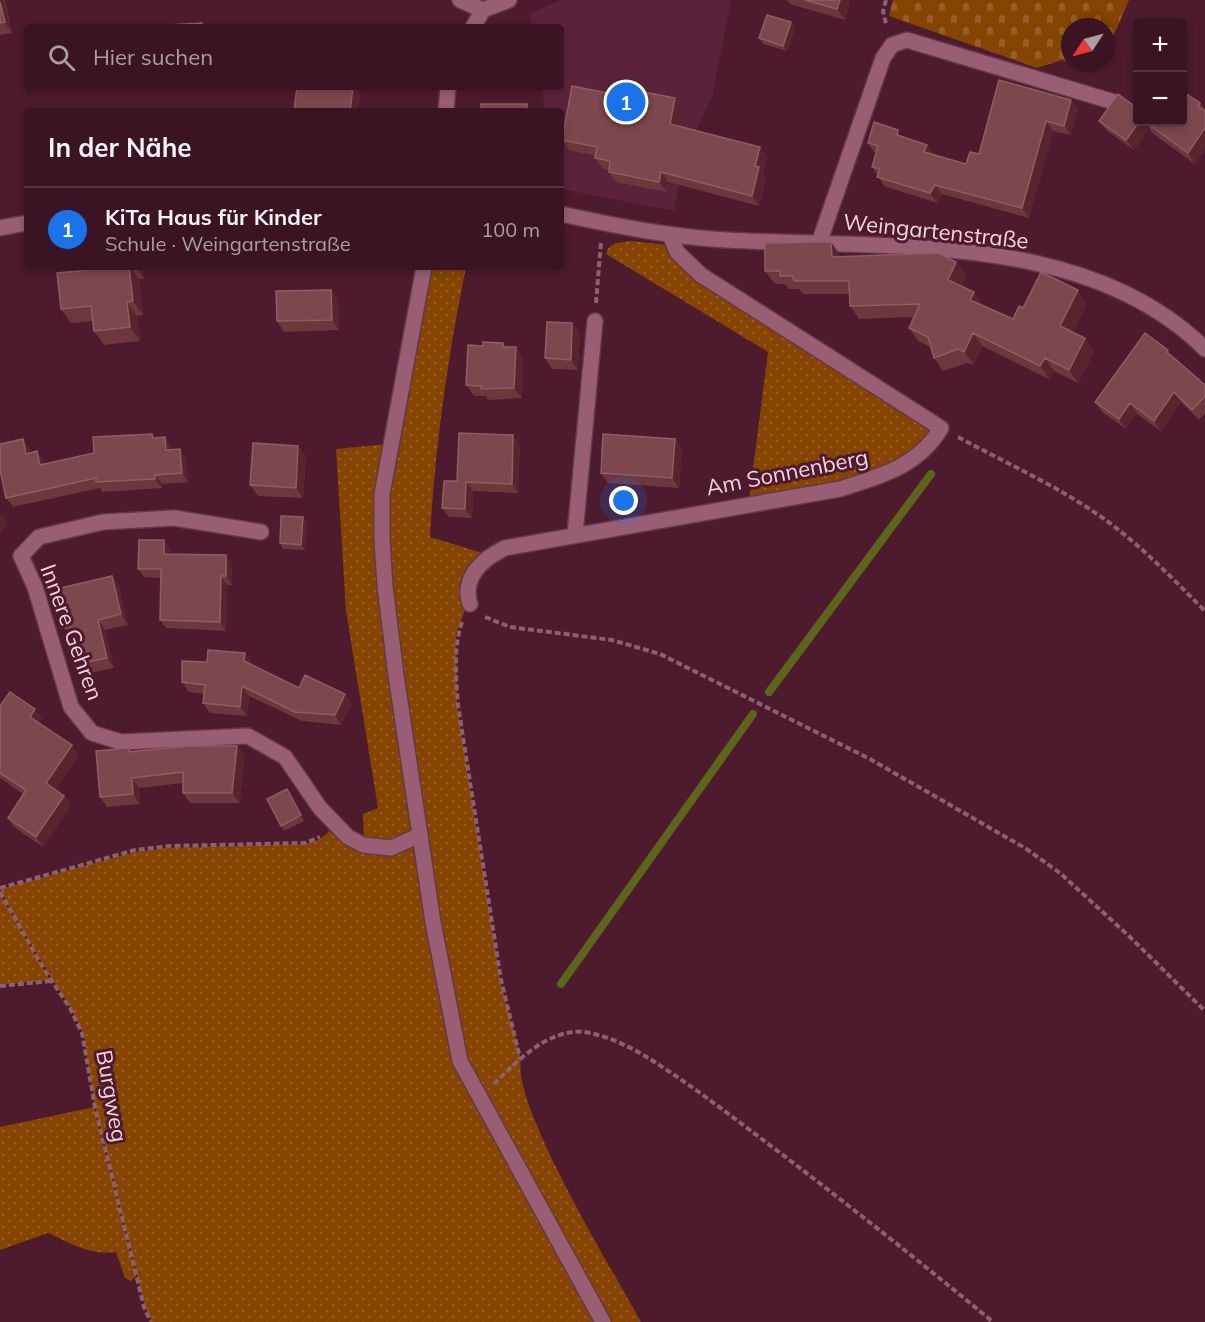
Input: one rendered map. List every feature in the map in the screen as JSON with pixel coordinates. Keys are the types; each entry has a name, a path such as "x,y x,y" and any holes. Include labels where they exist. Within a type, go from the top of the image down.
{"street":[{"path":"460,0 483,10"},
{"path":"475,24 483,10 509,0"},
{"name":"Weingartenstraße","path":"819,243 883,58 892,45 907,40 1114,102"},
{"path":"446,108 448,90"},
{"name":"Weingartenstraße","path":"564,215 670,235 997,255 1065,270 1133,298 1184,328 1205,349"},
{"path":"0,228 24,224"},
{"path":"670,235 677,252 701,276 941,428"},
{"path":"423,270 382,494 384,586 420,835 460,1061 603,1322"},
{"path":"575,534 595,321"},
{"name":"Am Sonnenberg","path":"470,604 468,597 478,565 487,556 506,548 840,489 892,472 931,446 941,428"},
{"name":"Innere Gehren","path":"261,532 174,518 103,522 39,537 21,556 35,588 71,707 92,733 121,742 248,736 285,757 334,825 348,837 374,848 391,848 420,835"}],"path":[{"path":"595,321 603,223"},
{"path":"941,428 1090,509 1120,530 1205,611"},
{"path":"520,1058 501,980 458,705 458,634 470,604 483,616 510,627 612,640 660,654 870,759 1025,848 1060,873 1205,1011"},
{"path":"0,890 135,850 171,846 305,843 318,839 334,825"},
{"name":"Burgweg","path":"0,890 51,981 78,1021 86,1044 95,1107 119,1212 144,1307 151,1322"},
{"path":"0,986 51,981"},
{"path":"479,1099 520,1058 546,1042 573,1032 608,1038 644,1055 744,1126 886,1234 993,1322"}],"shaded area":[{"path":"561,0 731,0 713,94 684,157 674,211 564,190 564,108 544,108 542,90 564,90 564,24 532,24 530,13"}],"green space":[{"path":"893,0 1129,0 1115,32 1115,18 1061,18 1061,60 1037,68 889,16"},
{"path":"630,241 668,245 936,429 913,455 839,486 749,500 768,352 606,254 612,245"},
{"path":"427,270 465,270 443,401 430,537 486,554 456,634 457,705 500,980 521,1059 522,1082 532,1113 568,1190 641,1322 152,1322 145,1307 95,1107 83,1033 0,889 135,852 169,848 305,844 319,840 334,827 364,843 363,814 378,808 346,611 336,449 387,444"},
{"path":"0,894 50,980 0,985"},
{"path":"94,1107 136,1276 131,1281 125,1278 116,1252 89,1250 48,1233 0,1250 0,1127"}],"building":[{"path":"805,0 840,0 837,9"},
{"path":"0,2 5,22 0,23"},
{"path":"767,15 791,22 783,46 759,38"},
{"path":"999,80 1071,100 1064,126 1046,121 1022,208 935,185 930,193 877,177 880,169 872,167 878,146 868,143 874,122 898,130 897,135 927,145 924,152 966,164 970,152 979,154"},
{"path":"572,86 623,96 623,93 633,95 634,90 675,98 670,124 760,147 755,166 759,167 752,196 661,172 659,182 609,172 610,161 595,158 597,147 564,140"},
{"path":"297,90 353,90 350,108 294,108"},
{"path":"1118,94 1133,105 1133,126 1136,126 1126,140 1099,121"},
{"path":"1187,94 1200,103 1198,106 1205,111 1205,128 1188,153 1151,126 1187,126"},
{"path":"481,104 527,104 527,108 481,108"},
{"path":"831,242 832,257 938,253 956,262 948,280 974,292 970,300 1013,319 1019,306 1023,308 1041,272 1078,290 1060,326 1085,338 1069,370 1045,358 1040,366 973,333 964,352 958,349 934,358 928,337 909,328 920,304 850,306 849,281 794,281 793,276 780,276 780,271 765,271 765,243"},
{"path":"129,270 133,301 127,302 130,327 94,331 91,306 61,309 57,273"},
{"path":"331,290 332,320 277,321 276,291"},
{"path":"547,322 572,323 571,360 545,358"},
{"path":"1145,333 1168,350 1167,352 1205,385 1205,396 1192,410 1174,392 1154,421 1130,403 1119,419 1095,402"},
{"path":"483,342 503,343 503,347 516,347 514,388 481,389 481,386 466,385 468,345 483,346"},
{"path":"459,433 513,435 512,484 466,482 465,509 442,508 444,481 457,481"},
{"path":"152,434 153,438 165,437 166,450 180,449 182,473 155,475 155,479 96,482 96,478 6,498 0,470 0,444 23,439 26,454 37,451 40,465 94,453 93,437"},
{"path":"603,434 675,439 672,478 601,473"},
{"path":"253,443 298,446 296,488 250,485"},
{"path":"281,516 303,517 301,545 280,543"},
{"path":"139,540 164,540 164,554 226,555 226,576 221,576 220,622 160,620 161,569 138,569"},
{"path":"112,576 121,614 98,620 107,658 79,664 70,626 65,628 56,589"},
{"path":"208,650 245,653 244,661 299,688 305,675 345,694 335,715 295,712 242,686 240,707 203,703 205,685 182,682 182,661 207,662"},
{"path":"10,692 35,709 30,717 72,745 46,783 64,796 36,837 8,818 26,790 0,773 0,706"},
{"path":"187,746 237,746 232,793 183,793 183,772 132,778 133,794 100,797 96,751 129,748 129,752"},
{"path":"287,789 301,815 281,826 267,799"}],"waterway":[{"path":"769,692 931,474"},
{"path":"561,984 753,714"}],"place":[{"name":"KiTa Haus für Kinder","path":"626,102"}]}
